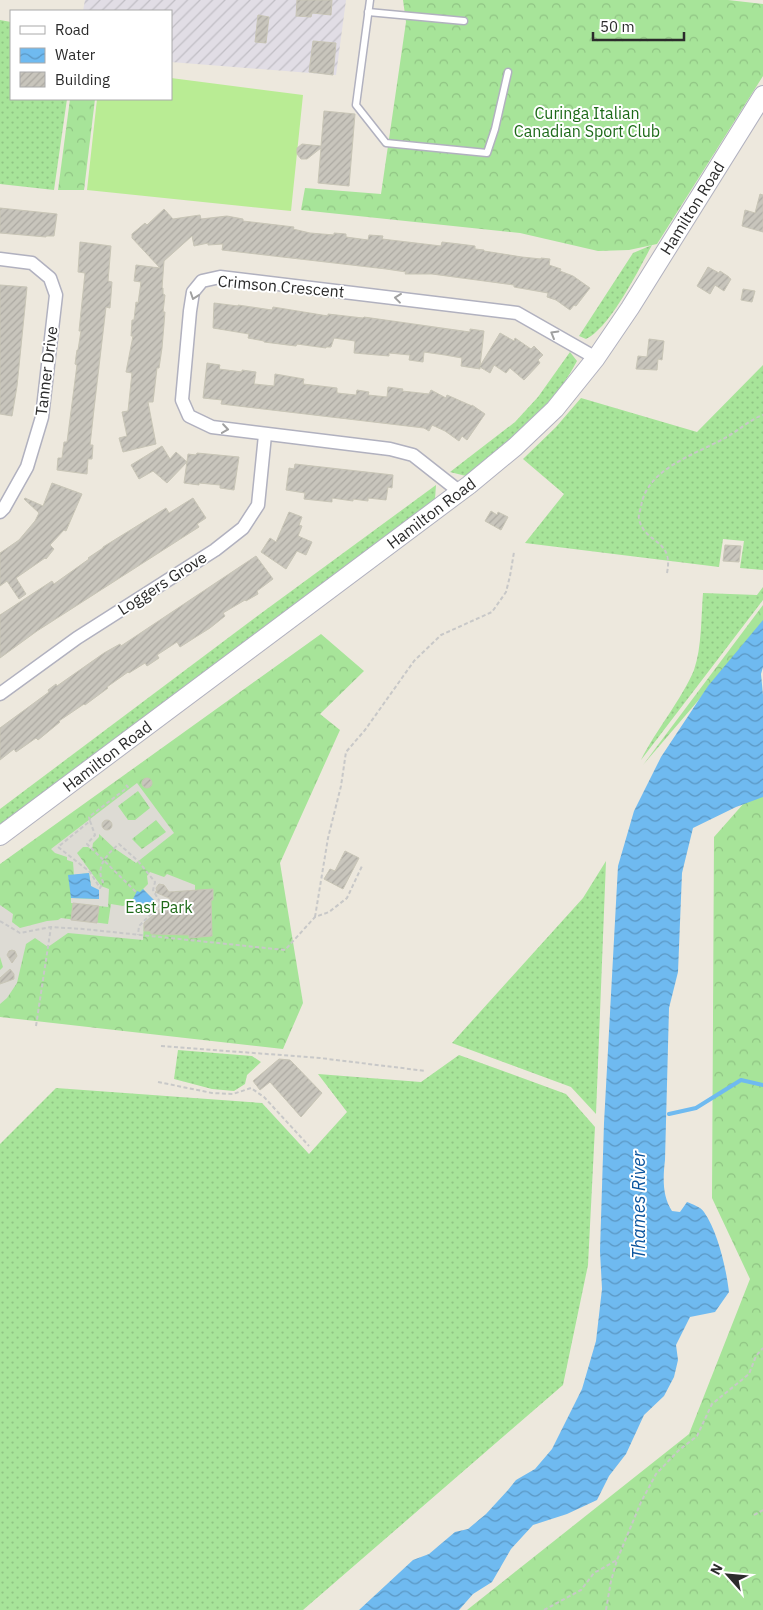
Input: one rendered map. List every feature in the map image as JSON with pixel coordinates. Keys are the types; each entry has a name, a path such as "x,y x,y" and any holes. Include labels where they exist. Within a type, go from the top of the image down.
{"main road":[{"name":"Hamilton Road","path":"0,836 460,492 515,447 555,409 596,358 763,95"}],"street":[{"name":"Tanner Drive","path":"0,259 32,262 50,278 56,295 42,417 27,467 0,512"},
{"name":"Crimson Crescent","path":"460,492 413,455 390,448 212,428 189,416 182,400 193,292 202,281 220,277 517,313 596,358"},
{"name":"Loggers Grove","path":"0,694 77,638 215,550 243,528 258,505 265,434"}],"lane":[{"path":"370,0 356,105 386,143 487,153 495,129 508,72"},
{"path":"368,12 464,21"}],"path":[{"path":"667,573 670,561 665,549 647,534 639,518 642,497 651,483 666,470 763,415"},
{"path":"315,917 328,838 341,786 346,752 414,661 441,635 492,612 506,592 514,552"},
{"path":"126,785 128,787 89,817 95,835 87,844 136,892"},
{"path":"90,821 58,847 90,872 100,888 103,882 101,865 103,860 119,844 138,861 155,882 153,890 161,904 139,926 138,935"},
{"path":"0,921 20,933 51,928 285,950 315,917 329,912 347,898 362,866"},
{"path":"36,1026 51,928"},
{"path":"161,1046 320,1058 426,1071"},
{"path":"158,1082 212,1093 233,1094 251,1088 264,1097 309,1146"},
{"path":"606,1610 617,1560 641,1502 656,1474 678,1451 697,1436 712,1404 749,1374 756,1356 763,1348"},
{"path":"754,1515 763,1510"},
{"path":"544,1610 581,1590 594,1573 617,1560"}],"shaded area":[{"path":"85,0 346,0 336,75 172,62 172,10 83,10"},
{"path":"137,783 174,833 136,863 114,848 99,834 99,837 93,843 92,850 88,847 83,847 77,853 101,886 109,889 108,907 71,903 71,898 98,899 91,886 89,873 74,875 73,862 51,849","holes":["138,791 150,808 135,820 128,820 118,806","156,820 166,832 142,849 132,839"]},
{"path":"150,872 164,877 167,874 195,885 195,900 189,891 175,891 175,900 165,901 165,905 144,923 143,940 68,933 48,947 35,938 26,944 17,983 7,998 0,1004 0,970 3,967 0,957 0,905 13,914 12,922 20,928 61,918 108,924 111,904 123,906 133,902 144,912 154,901 143,889 148,884 147,876"}],"green space":[{"name":"Curinga Italian Canadian Sport Club","path":"403,0 728,0 763,4 763,76 657,244 629,250 598,251 520,233 301,210 305,188 381,194 406,22"},
{"path":"0,20 10,22 10,100 67,100 54,190 0,184"},
{"path":"172,78 303,95 291,211 87,190 97,100 172,100"},
{"path":"70,100 95,100 84,190 58,190"},
{"path":"652,245 623,297 605,323 586,339 579,336 633,253"},
{"path":"570,352 577,361 555,394 528,424 466,476 450,472 515,422 538,397"},
{"path":"763,365 763,570 740,568 744,541 723,539 719,567 525,543 564,494 523,459 556,427 581,398 697,432"},
{"path":"436,485 435,499 382,541 220,665 0,825 0,809"},
{"path":"763,587 763,600 641,760 683,692 694,670 700,642 703,593 757,595"},
{"path":"763,605 763,625 643,765"},
{"name":"East Park","path":"321,634 364,671 320,714 340,730 280,863 303,1003 283,1049 0,1017 0,864"},
{"path":"763,792 763,1610 467,1610 689,1434 750,1279 712,1198 714,837 752,794"},
{"path":"606,861 596,1114 571,1087 452,1043 583,898"},
{"path":"178,1050 252,1056 261,1062 247,1075 245,1084 234,1091 212,1089 174,1079"},
{"path":"459,1055 566,1094 595,1127 588,1265 563,1385 303,1610 0,1610 0,1144 56,1088 262,1103 309,1154 347,1112 318,1074 421,1082"}],"water":[{"name":"Thames River","path":"763,620 763,667 761,674 763,695 763,797 736,807 693,828 682,873 678,972 669,1008 664,1173 666,1199 672,1211 680,1212 687,1202 703,1210 721,1250 729,1292 715,1312 690,1317 676,1345 678,1360 674,1377 664,1396 644,1415 626,1454 609,1476 597,1500 567,1514 533,1525 511,1549 492,1582 473,1594 459,1610 359,1610 413,1560 429,1554 455,1532 468,1529 486,1514 516,1480 535,1469 552,1449 582,1389 596,1341 602,1289 600,1251 604,1123 618,866 634,811 661,757 708,686"},
{"path":"89,873 91,886 99,890 99,899 71,898 68,875"},
{"path":"143,889 155,901 152,904 153,907 147,908 145,911 133,899 137,891 140,892"}],"building":[{"path":"297,0 332,0 331,15 312,13 311,17 296,16"},
{"path":"258,15 269,17 266,43 255,42"},
{"path":"313,41 336,43 333,75 309,72"},
{"path":"324,111 355,114 349,186 318,183 321,148 307,159 301,159 297,154 297,148 302,144 321,146"},
{"path":"760,194 763,195 763,232 742,226 745,210 755,213"},
{"path":"0,208 57,214 54,236 0,233"},
{"path":"164,209 173,219 200,215 201,219 227,216 243,219 243,221 294,227 293,229 310,233 346,234 346,237 368,240 369,235 383,236 382,239 441,246 442,242 475,246 475,249 522,257 550,259 549,265 561,269 560,271 573,276 590,288 576,306 574,305 570,310 556,300 547,297 548,293 514,287 514,285 432,274 405,274 406,272 386,269 222,250 223,244 208,245 208,243 194,246 192,236 164,261 162,288 165,295 163,312 165,312 162,348 159,368 157,368 153,402 148,402 156,444 123,452 119,438 127,436 122,412 128,411 132,373 126,372 133,336 131,336 132,320 134,320 141,282 134,281 136,265 160,268 132,238 132,234 145,223 147,225"},
{"path":"80,242 111,246 108,281 112,282 110,308 106,307 90,445 93,445 92,459 88,459 87,474 57,470 58,458 62,458 64,442 67,442 77,365 75,364 81,331 79,331 85,273 78,272"},
{"path":"708,267 719,273 720,271 731,279 724,291 715,285 710,294 697,286"},
{"path":"0,285 27,287 17,386 12,416 0,414"},
{"path":"743,289 755,291 752,302 741,300"},
{"path":"214,303 272,310 273,307 328,316 328,314 364,317 470,332 470,329 484,331 480,366 500,333 514,341 515,338 531,349 534,346 543,355 538,360 540,363 524,380 510,368 506,373 494,365 490,373 480,367 480,369 461,366 462,358 445,355 424,352 423,362 409,360 410,355 389,353 389,356 354,353 355,341 334,338 331,347 326,348 264,342 248,338 249,334 213,328"},
{"path":"649,339 664,341 662,360 658,359 657,370 636,369 638,356 647,357"},
{"path":"207,363 220,365 219,369 256,372 254,384 274,386 275,374 304,379 303,384 337,388 337,393 356,395 357,390 369,392 368,395 387,397 388,387 403,389 402,391 429,394 431,390 446,398 447,395 472,405 485,414 467,440 462,436 459,441 432,425 429,431 424,428 221,404 222,400 203,398"},
{"path":"162,446 170,459 176,452 187,462 167,483 153,471 139,479 131,465"},
{"path":"197,453 239,457 234,490 220,488 220,485 184,483 188,454 196,455"},
{"path":"295,464 393,475 392,488 388,487 386,500 368,498 368,501 353,499 353,501 332,498 332,502 304,499 305,493 286,490 289,468 294,469"},
{"path":"52,483 82,494 66,531 64,530 50,545 54,549 46,559 16,578 26,594 19,599 7,581 0,586 0,553 19,540 35,521 39,513 24,499 43,506"},
{"path":"193,498 206,518 197,524 199,527 37,631 0,658 0,615 52,581 54,584 103,547 166,508 169,513"},
{"path":"491,511 497,515 498,512 508,517 501,530 485,521"},
{"path":"289,512 302,517 299,525 302,526 298,536 312,542 306,555 297,551 286,569 261,552 270,538 276,542"},
{"path":"725,545 741,546 739,562 723,561"},
{"path":"256,556 273,579 257,591 258,594 223,613 225,616 210,628 180,647 177,642 157,655 159,658 147,666 145,663 128,672 85,705 59,721 38,740 36,738 16,752 14,749 0,760 0,728 49,692 48,690 56,684 57,686 104,653 120,644 121,646"},
{"path":"145,778 149,778 152,783 151,787 145,788 142,785 142,781"},
{"path":"105,820 109,820 112,825 111,829 105,830 102,827 102,823"},
{"path":"345,851 359,858 343,889 324,879 330,869 335,871"},
{"path":"159,884 164,885 169,892 213,889 213,900 211,900 212,936 189,938 189,935 151,934 150,931 144,931 144,923 171,899 155,892 157,892 156,888"},
{"path":"73,903 99,906 97,923 71,920"},
{"path":"12,950 15,951 17,956 12,963 7,955"},
{"path":"10,969 14,974 14,979 0,984 0,978"},
{"path":"279,1059 290,1060 322,1093 301,1117 270,1082 260,1090 253,1081"}],"waterway":[{"path":"669,1114 696,1108 741,1080 763,1085"}]}
